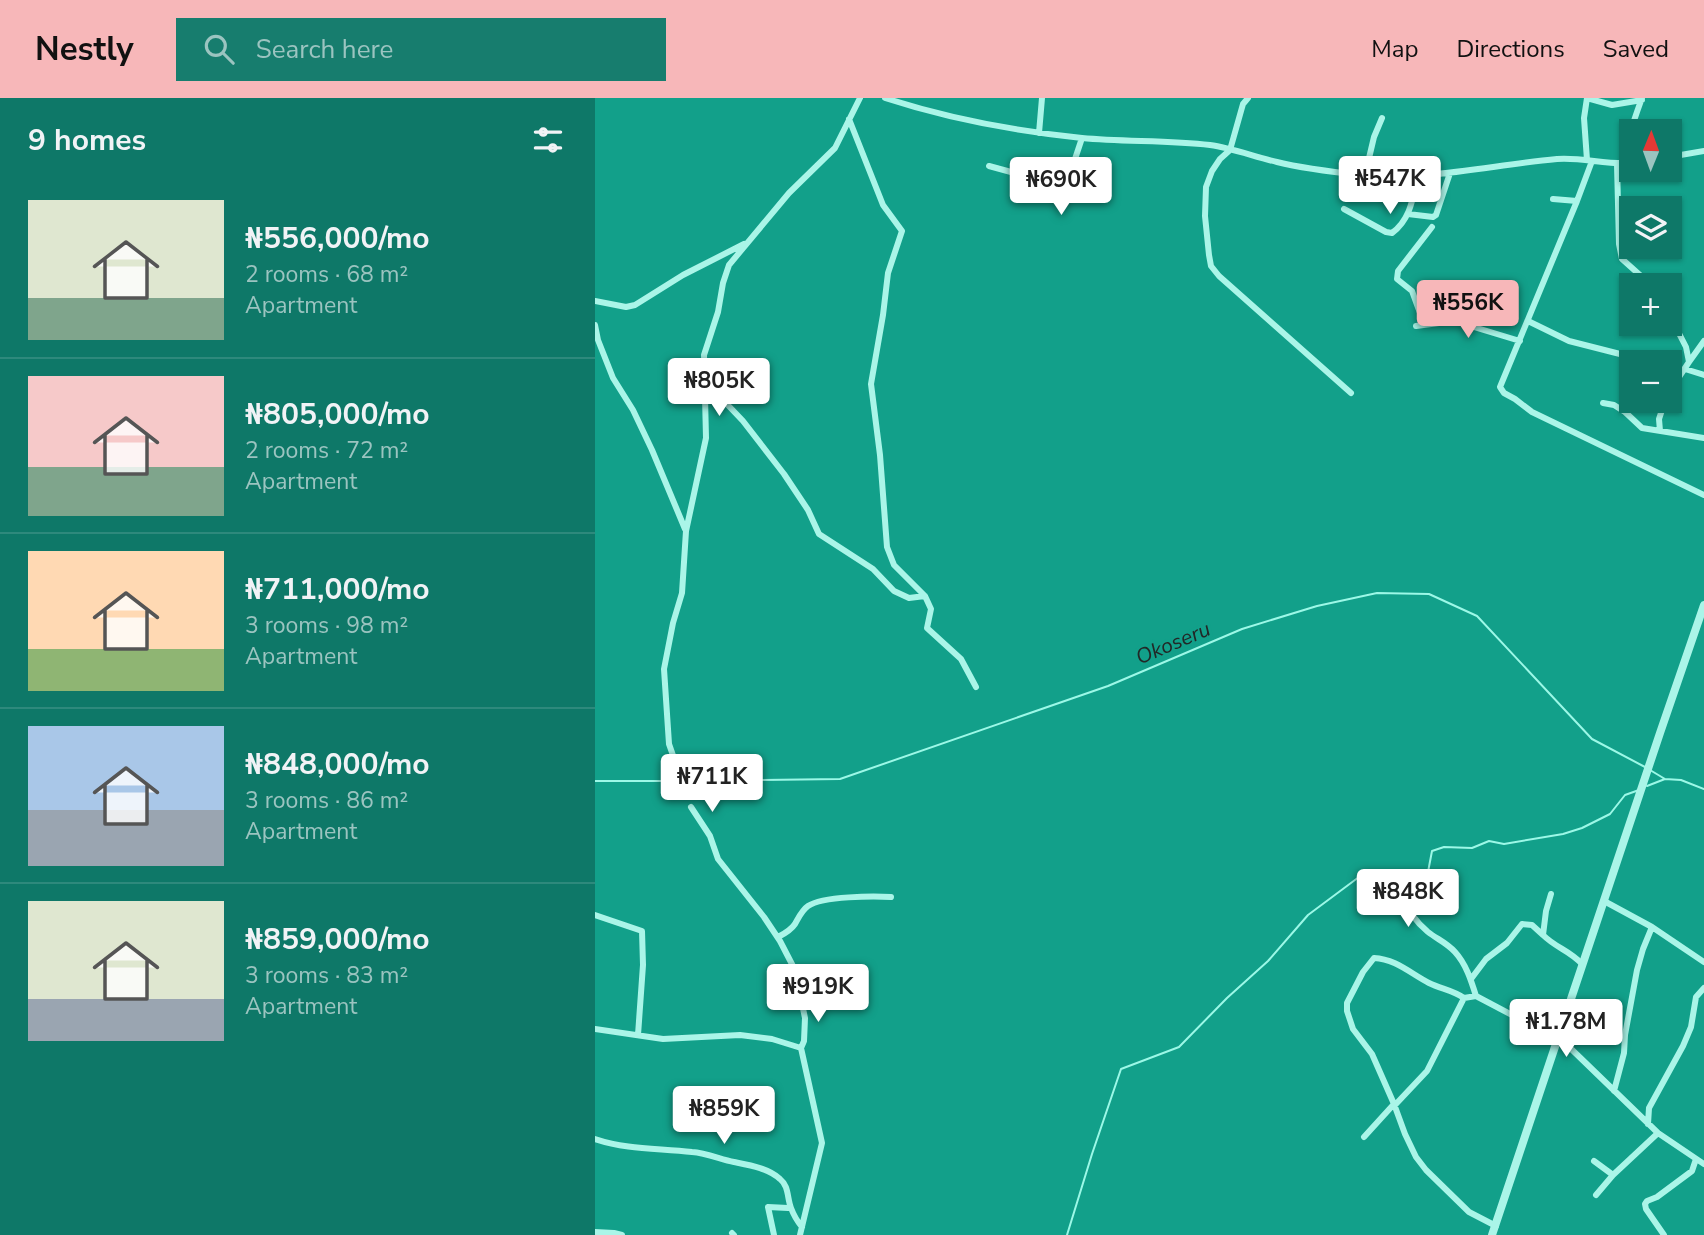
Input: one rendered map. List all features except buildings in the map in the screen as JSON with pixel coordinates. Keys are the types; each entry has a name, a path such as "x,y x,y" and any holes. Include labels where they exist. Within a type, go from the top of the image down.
{"street":[{"path":"682,781 669,744 664,669 682,593 686,531 706,438 703,355 718,312 729,265 789,192 835,148 860,98"},
{"path":"884,98 936,113 1039,133 1213,145 1308,169 1364,175 1450,173 1562,159 1617,164 1619,244 1622,259 1638,273"},
{"path":"1039,133 1042,98"},
{"path":"1248,98 1243,104 1230,150 1212,171 1206,187 1205,216 1210,266 1351,393"},
{"path":"1642,99 1612,106 1587,98 1584,118 1589,160 1577,201 1500,387 1504,393 1532,412 1704,495"},
{"path":"1635,119 1642,99"},
{"path":"1364,175 1381,118"},
{"path":"849,119 883,205 902,231 888,273 871,384 880,454 887,547 894,565 925,596 931,609 927,628 961,659 976,687"},
{"path":"989,166 1011,172 1060,204 1082,138"},
{"path":"1682,155 1704,151"},
{"path":"1408,214 1433,217 1436,215 1450,173"},
{"path":"1344,209 1392,233 1408,214 1418,175"},
{"path":"1553,199 1577,201"},
{"path":"1424,324 1412,291 1397,279 1397,276 1432,227"},
{"path":"595,301 626,307 635,305 683,275 749,242"},
{"path":"1416,326 1454,321 1520,341"},
{"path":"1528,321 1569,341 1619,355"},
{"path":"595,325 613,378 633,410 686,531"},
{"path":"1680,336 1686,347 1687,366"},
{"path":"1682,373 1704,341"},
{"path":"1687,366 1704,375"},
{"path":"705,381 743,421 784,474 808,510 819,534 873,569 894,591 909,598 925,596"},
{"path":"1603,403 1614,405 1625,412 1642,428 1704,438"},
{"path":"1660,431 1661,413"},
{"path":"1704,605 1582,964 1557,1039 1494,1231 1469,1212 1426,1170 1410,1146 1372,1054 1353,1029 1347,1011 1347,1003 1363,972 1374,958 1398,964 1431,985 1455,991 1464,998 1476,996 1557,1039 1565,1043 1658,1133 1704,1164"},
{"path":"691,807 710,836 718,859 778,937 795,970 805,1018 801,1048 822,1143 800,1235"},
{"path":"1399,892 1404,905 1427,931 1456,953 1471,979 1476,996"},
{"path":"1543,935 1551,894"},
{"path":"778,937 794,926 809,905 857,896 891,897"},
{"path":"1604,901 1652,927 1704,962"},
{"path":"595,915 642,930 643,965 638,1035"},
{"path":"1471,979 1486,959 1507,943 1522,925 1535,927 1553,944 1573,954 1582,964"},
{"path":"1614,1091 1624,1053 1637,970 1652,927"},
{"path":"1649,1124 1649,1108 1683,1046 1691,1027 1696,997 1704,988"},
{"path":"1364,1138 1427,1071 1464,998"},
{"path":"595,1028 663,1039 740,1035 772,1039 801,1048"},
{"path":"1596,1195 1613,1175 1658,1133"},
{"path":"595,1139 644,1150 695,1152 755,1167 781,1179 786,1186 795,1219 802,1227"},
{"path":"1664,1235 1645,1204 1692,1171 1696,1159"},
{"path":"1594,1161 1613,1175"},
{"path":"774,1235 768,1207 788,1209 790,1206"},
{"path":"595,1232 622,1235"}],"waterway":[{"name":"Okoseru","path":"684,781 840,779 1108,686 1242,629 1317,606 1377,593 1429,594 1477,616 1592,739 1645,767"},
{"name":"Okoseru","path":"1650,770 1665,779 1681,780 1704,789"},
{"path":"1647,786 1665,779"},
{"name":"Okoseru","path":"595,781 678,781"},
{"path":"1067,1235 1121,1069 1179,1047 1268,961 1308,915 1363,874 1392,871 1420,878 1428,872 1432,851 1444,847 1472,848 1489,841 1504,844 1563,834 1610,814 1625,795 1639,790"}]}
